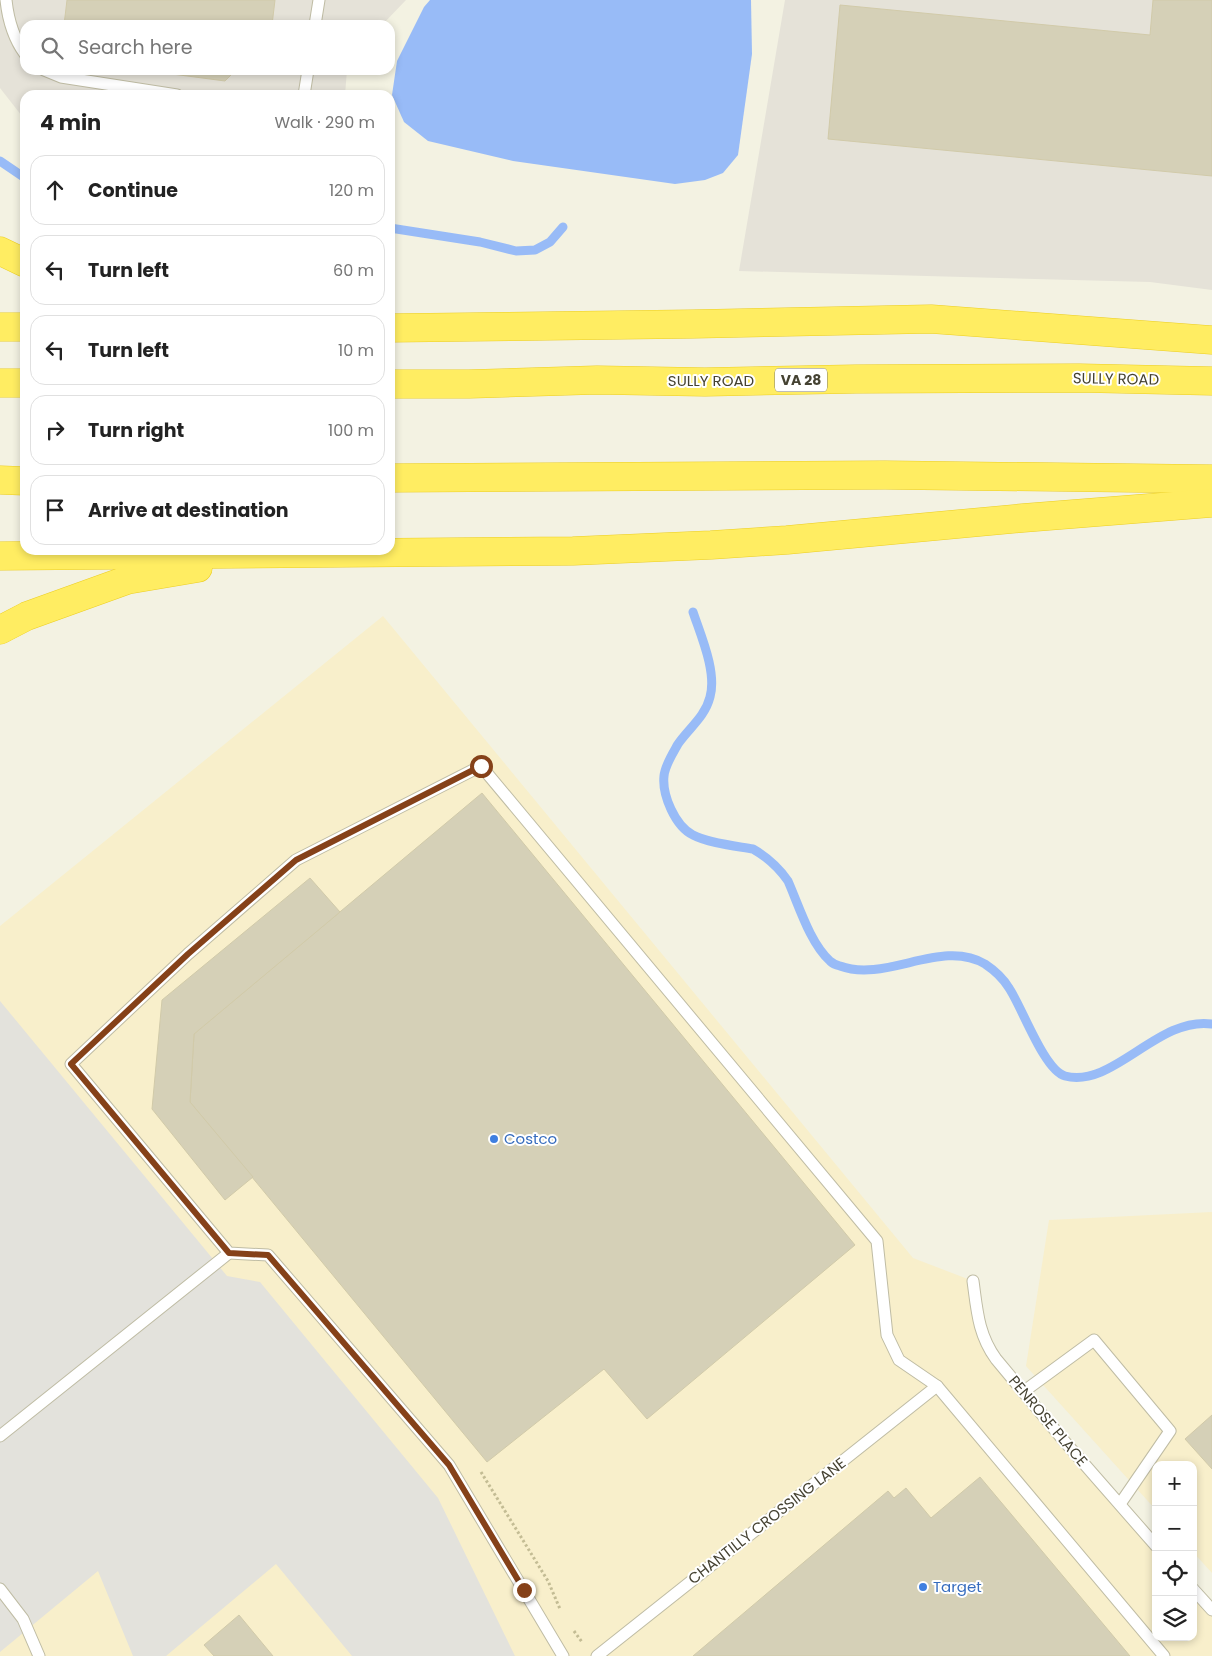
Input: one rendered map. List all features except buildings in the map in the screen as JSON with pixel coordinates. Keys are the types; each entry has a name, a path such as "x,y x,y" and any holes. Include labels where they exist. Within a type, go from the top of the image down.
{"highway":[{"path":"0,251 20,260"},
{"path":"395,328 932,319 1212,340"},
{"path":"0,327 20,327"},
{"name":"SULLY ROAD","path":"395,384 597,380 705,382 1060,378 1212,381"},
{"path":"0,383 20,383"},
{"path":"395,478 885,475 1212,479"},
{"path":"0,480 20,481"},
{"path":"395,552 573,550 787,540 1212,503"},
{"path":"0,556 142,555"},
{"path":"0,630 27,616 127,580 278,555"}],"lane":[{"path":"6,0 13,30 20,46"},
{"path":"316,20 319,0"},
{"path":"56,75 145,90"},
{"path":"305,90 307,75"},
{"path":"229,1253 71,1064 188,954 296,860 481,766 877,1240 887,1335 899,1360 937,1386 1164,1656"},
{"path":"0,1436 229,1253 268,1255 449,1465 563,1656"},
{"name":"PENROSE PLACE","path":"973,1281 981,1332 986,1345 1023,1392 1152,1541"},
{"path":"1023,1392 1094,1340 1170,1431 1120,1504"},
{"name":"CHANTILLY CROSSING LANE","path":"597,1656 937,1386"},
{"path":"0,1588 23,1619 39,1656"},
{"path":"1197,1593 1212,1610"}],"path":[{"path":"482,1472 548,1581 562,1614"},
{"path":"572,1629 583,1642"}],"shaded area":[{"path":"0,0 406,0 387,20 20,20 20,75 347,75 345,90 20,90 20,114 0,88"},
{"path":"785,0 1212,0 1212,290 1150,282 739,271"},
{"path":"383,616 913,1258 973,1281 986,1345 1152,1541 1152,1641 1197,1641 1197,1593 1212,1610 1212,1656 0,1656 0,926"},
{"path":"0,1001 227,1276 260,1282 438,1498 515,1656 352,1656 276,1564 166,1656 133,1656 98,1571 0,1652"},
{"path":"1212,1212 1212,1573 1197,1556 1197,1461 1152,1461 1152,1506 1026,1366 1049,1220"}],"water":[{"path":"430,0 751,0 752,54 738,155 723,173 705,180 675,184 513,161 428,141 404,122 395,102 395,90 393,90 397,61 424,7"}],"waterway":[{"path":"0,161 20,175"},
{"path":"395,229 480,242 516,251 535,250 550,242 563,227"},
{"path":"693,612 710,665 712,687 708,704 678,744 666,768 664,784 671,809 681,825 693,835 714,842 753,849 777,867 788,881 811,934 831,962 839,966 858,970 876,969 951,956 968,957 985,964 1007,984 1041,1051 1057,1071 1065,1076 1083,1077 1101,1072 1154,1040 1173,1031 1192,1024 1212,1024"}],"place":[{"name":"Costco","path":"494,1139"},
{"name":"Target","path":"923,1587"}],"route":[{"path":"481,766 296,860 188,954 71,1064 229,1253 268,1255 449,1465 524,1590"}]}
